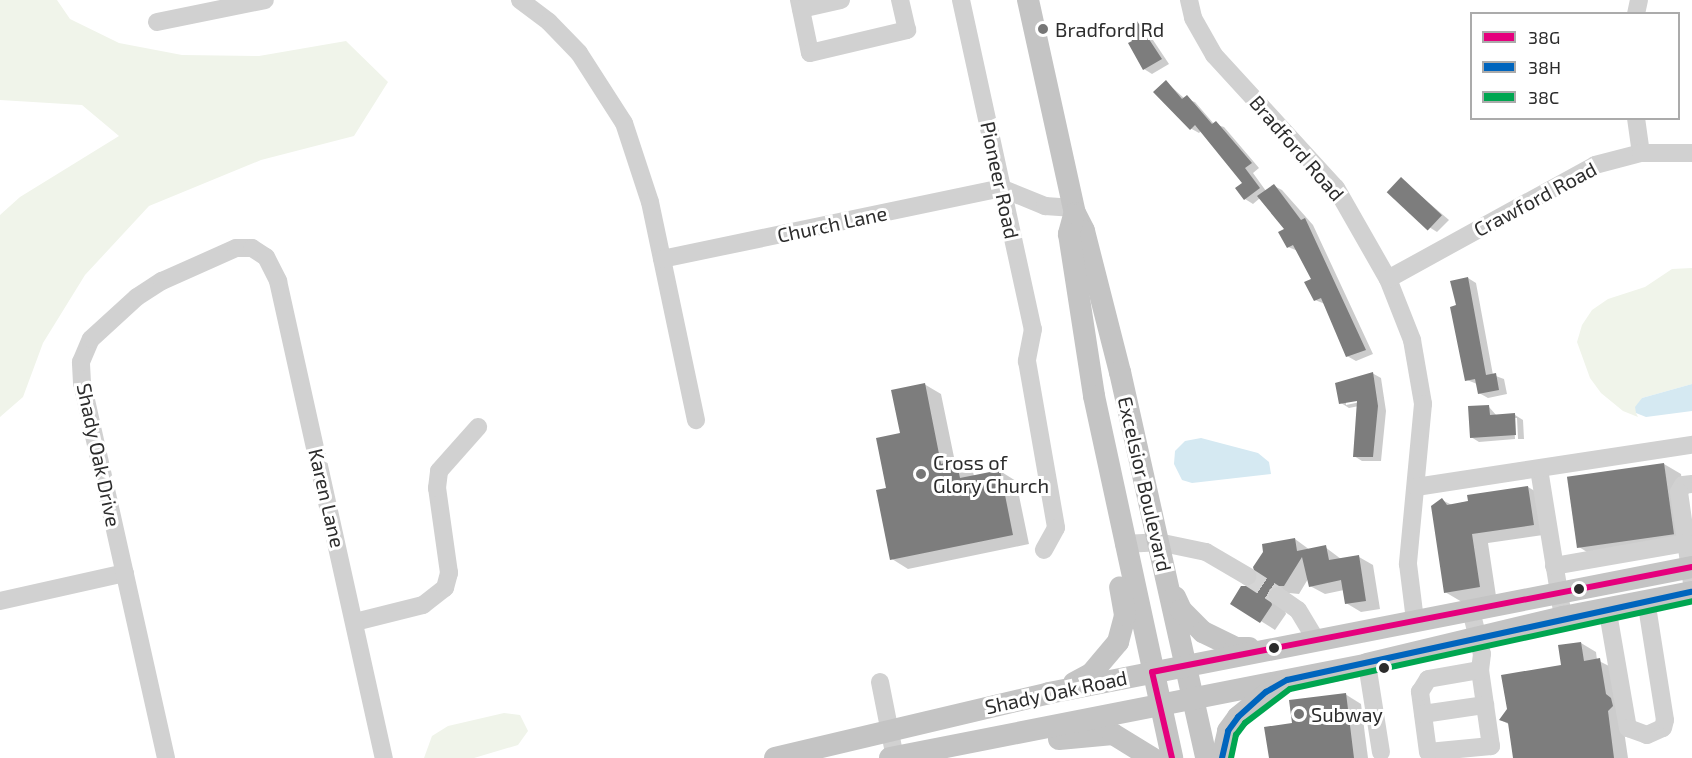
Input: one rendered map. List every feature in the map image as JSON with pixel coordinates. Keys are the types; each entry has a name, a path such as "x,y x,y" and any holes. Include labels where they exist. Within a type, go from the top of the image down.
{"main road":[{"name":"Excelsior Boulevard","path":"1028,0 1074,211 1084,231 1158,542 1206,758"},
{"name":"Excelsior Boulevard","path":"1074,211 1069,234 1094,396 1124,544 1172,758"},
{"path":"1049,693 1079,681 1103,662 1118,642 1125,615 1099,484 1094,396"},
{"name":"Shady Oak Road","path":"775,758 826,752 889,729 1152,672 1559,593 1691,572"},
{"path":"1165,575 1181,610 1203,632 1236,648 1272,648"},
{"name":"Shady Oak Road","path":"893,758 1160,703 1367,664 1607,607 1692,592"},
{"path":"1222,758 1228,731 1238,717 1266,692 1287,680"},
{"path":"942,748 980,754 1102,733 1125,739 1152,758"}],"street":[{"path":"157,22 265,0"},
{"path":"520,0 549,22 579,53 614,105 639,161 696,420"},
{"path":"840,0 800,4 810,53 907,30 900,0"},
{"name":"Pioneer Road","path":"961,0 1033,329 1027,361 1056,528 1044,550"},
{"name":"Bradford Road","path":"1189,0 1193,18 1214,55 1336,188 1388,279 1412,340 1423,385 1408,564 1415,620"},
{"path":"1636,120 1641,153"},
{"name":"Crawford Road","path":"1388,279 1595,165 1641,153 1692,153"},
{"path":"1001,188 1045,206 1074,211"},
{"name":"Church Lane","path":"662,259 1001,188"},
{"name":"Shady Oak Drive","path":"166,758 82,383 81,362 91,339 137,297 226,251 252,248"},
{"name":"Karen Lane","path":"252,248 273,266 278,281 384,758"},
{"path":"355,622 423,605 445,588 449,573 437,488 439,471 478,427"},
{"path":"1416,487 1692,445"},
{"path":"1539,469 1563,617"},
{"path":"1691,572 1687,531 1679,492 1683,485 1692,484"},
{"path":"1554,566 1687,531"},
{"path":"1124,544 1158,542 1206,552 1247,576"},
{"path":"0,601 125,573"},
{"path":"1278,596 1298,610 1316,640"},
{"path":"1607,607 1628,728 1647,735 1663,728 1665,720 1646,600"},
{"path":"1471,611 1482,654 1480,670 1494,752 1428,752 1420,692 1428,679 1480,670"},
{"path":"1367,664 1381,752"},
{"path":"880,682 893,758"},
{"path":"1423,714 1485,705"}],"shaded area":[{"path":"0,0 57,0 70,19 119,43 182,55 259,56 346,41 388,82 354,136 261,160 149,206 85,275 43,343 23,397 0,417 0,215 20,197 119,136 82,105 0,100"},
{"path":"1692,268 1692,384 1642,398 1636,413 1638,417 1623,411 1601,393 1590,378 1577,342 1582,325 1592,310 1608,299 1645,287 1672,269"},
{"path":"504,713 520,715 528,731 518,745 474,758 424,758 432,736 448,726"}],"water":[{"path":"1692,384 1692,411 1646,417 1636,413 1635,407 1642,398"},
{"path":"1201,438 1258,453 1269,462 1271,474 1192,483 1182,480 1174,464 1175,451 1185,441"}],"building":[{"path":"1137,21 1162,59 1143,70 1128,43 1132,41 1125,28"},
{"path":"1166,80 1182,99 1187,95 1212,124 1216,121 1252,163 1245,168 1260,188 1244,200 1235,188 1242,183 1195,125 1190,130 1153,92"},
{"path":"1401,177 1442,215 1428,231 1387,192"},
{"path":"1274,184 1301,220 1305,218 1366,350 1346,357 1321,298 1314,301 1304,282 1311,279 1293,245 1287,248 1278,232 1284,229 1257,196"},
{"path":"1468,277 1486,375 1496,373 1499,390 1478,394 1475,379 1465,381 1450,307 1456,305 1450,281"},
{"path":"1373,372 1378,406 1373,457 1353,457 1357,401 1339,404 1335,383"},
{"name":"Cross of Glory Church","path":"925,383 941,464 956,460 960,478 1000,470 1013,535 890,560 876,490 886,488 876,438 900,433 891,390"},
{"path":"1489,405 1490,415 1515,413 1516,435 1470,438 1468,406"},
{"path":"1664,463 1674,534 1577,548 1567,477"},
{"path":"1528,486 1534,525 1472,534 1480,587 1444,593 1431,506 1442,498 1447,505 1468,501 1467,495"},
{"path":"1295,538 1297,551 1326,545 1329,560 1359,555 1366,601 1345,604 1341,580 1309,587 1302,557 1284,586 1274,586 1269,590 1272,605 1260,623 1230,604 1241,586 1252,586 1257,581 1253,567 1263,552 1262,544"},
{"path":"1581,642 1584,661 1600,658 1606,694 1611,698 1613,706 1608,711 1614,758 1513,758 1508,723 1499,720 1507,709 1501,675 1561,665 1558,645"},
{"path":"1346,693 1354,758 1269,758 1264,727 1292,723 1289,700"}],"tunnel":[{"path":"1247,576 1278,596"}],"transit line":[{"name":"38G","path":"1152,672 1692,567"},
{"name":"38H","path":"1222,758 1228,731 1238,717 1266,692 1287,680 1692,592"},
{"name":"38C","path":"1231,758 1236,735 1245,723 1290,689 1692,601"},
{"name":"38G","path":"1152,672 1172,758"}],"place":[{"name":"Bradford Rd","path":"1043,29"},
{"name":"Cross of Glory Church","path":"921,474"},
{"name":"Subway","path":"1299,714"}]}
